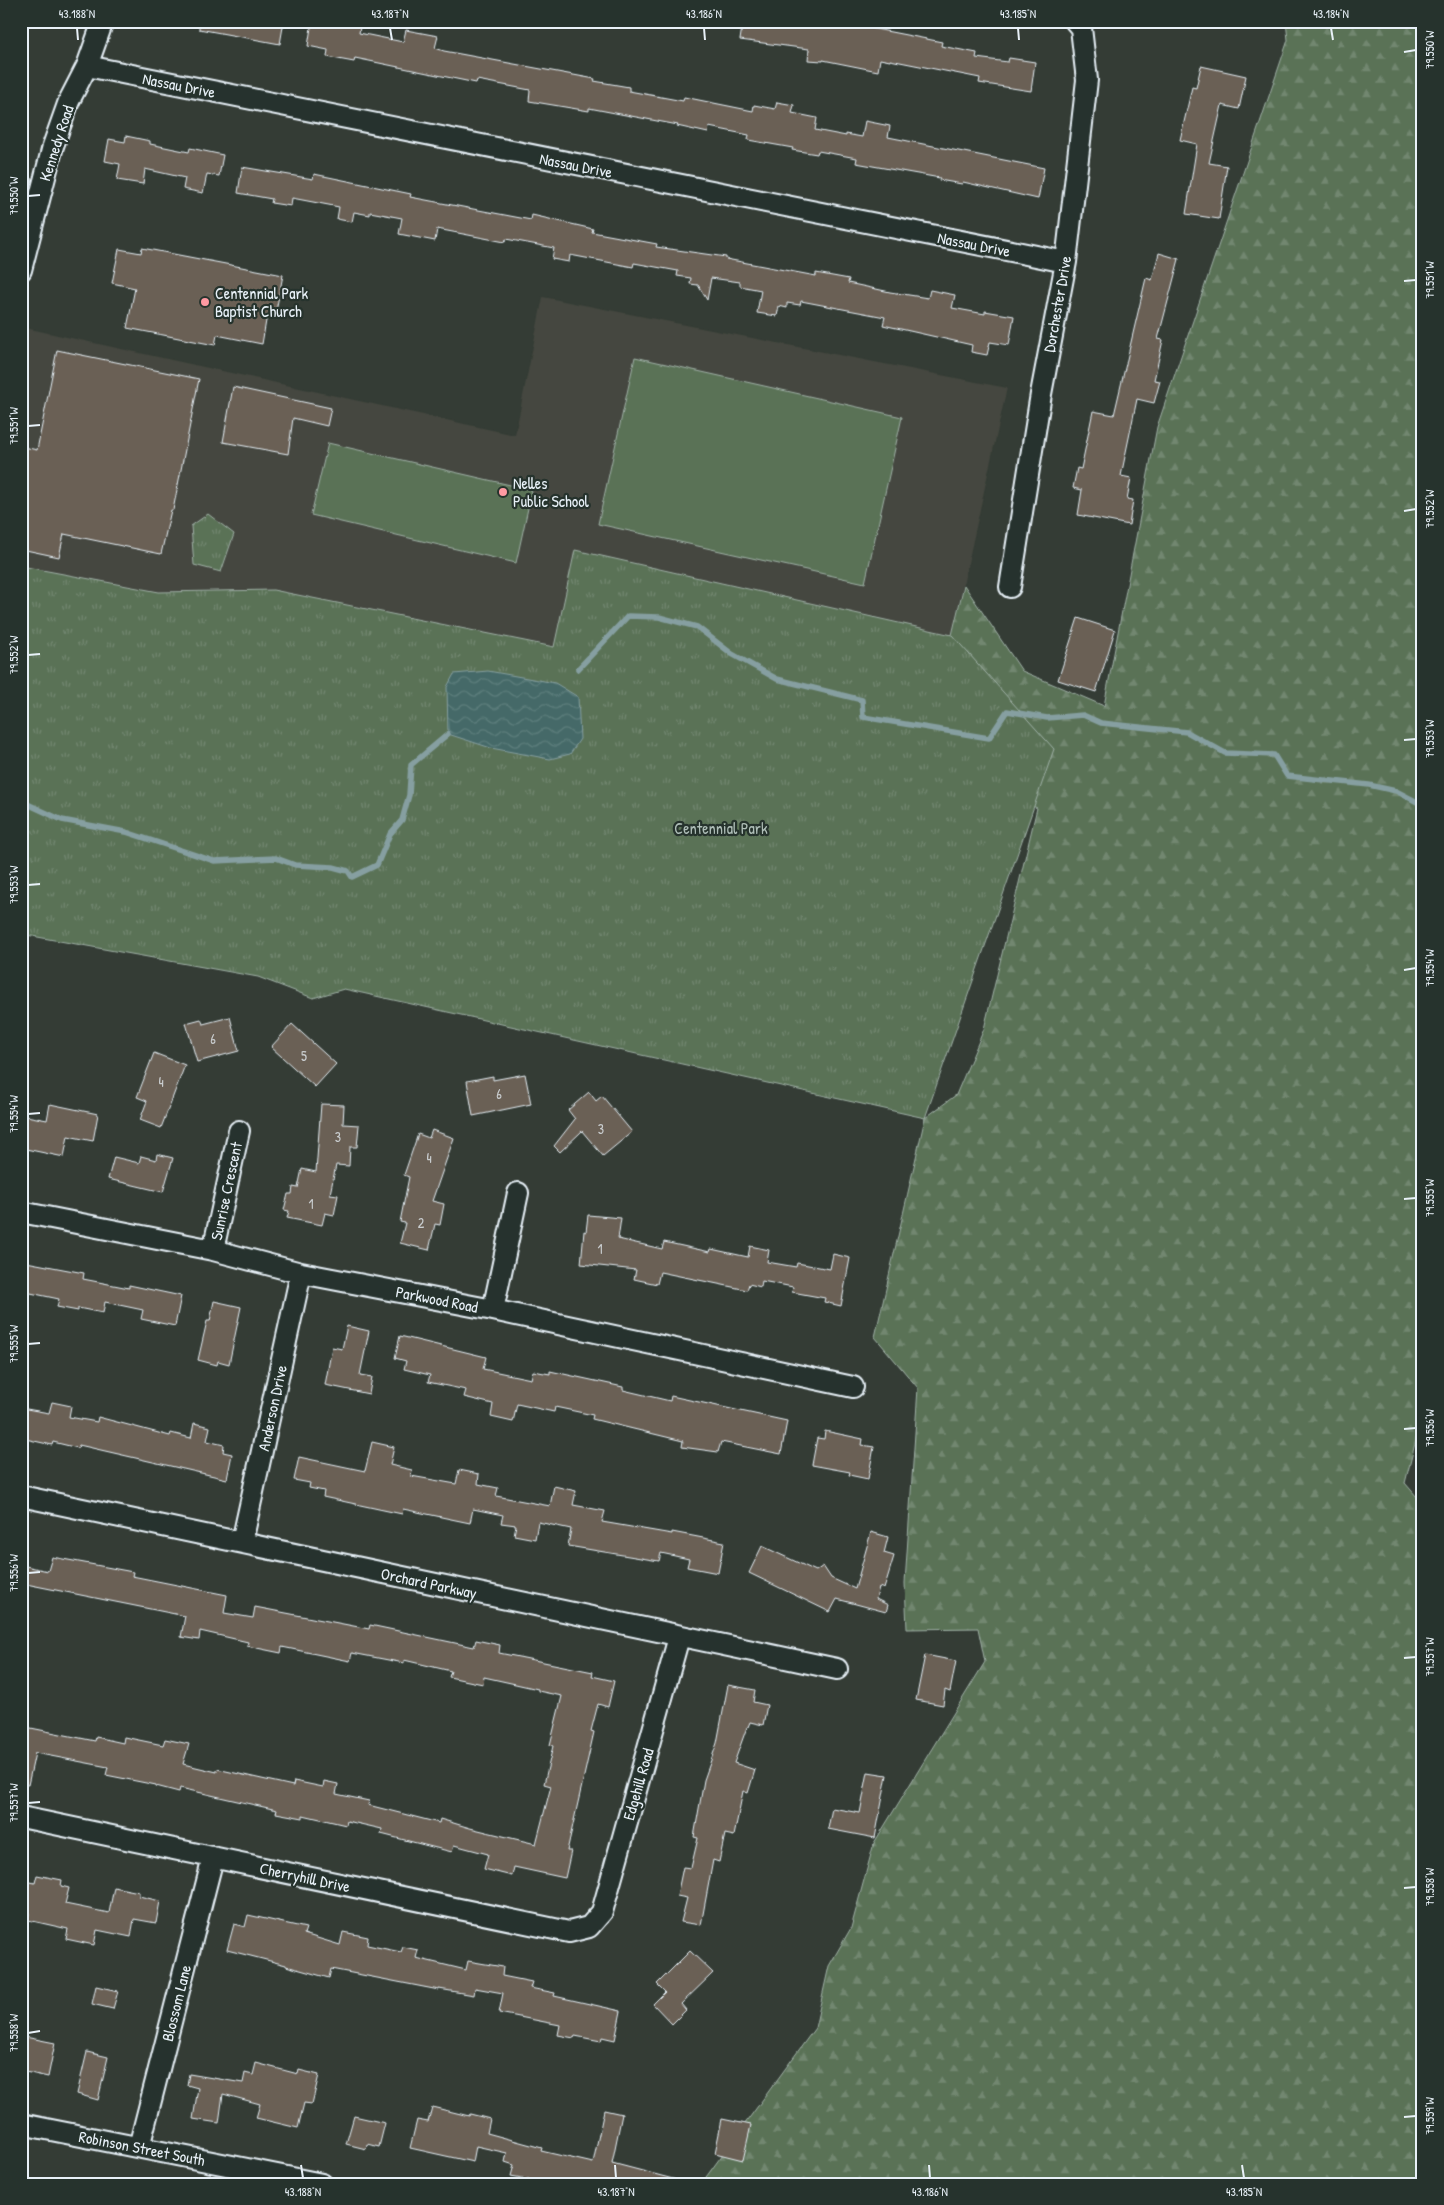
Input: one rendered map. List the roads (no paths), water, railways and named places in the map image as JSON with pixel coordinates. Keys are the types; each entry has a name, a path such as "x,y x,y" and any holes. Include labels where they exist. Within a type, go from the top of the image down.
{"street":[{"name":"Kennedy Road","path":"21,270 53,146 69,101 88,66 102,21"},
{"name":"Dorchester Drive","path":"1010,588 1041,394 1066,262 1087,80 1082,28 1076,21"},
{"name":"Nassau Drive","path":"88,66 1066,262"},
{"name":"Sunrise Crescent","path":"214,1250 239,1132"},
{"path":"493,1310 518,1193"},
{"name":"Parkwood Road","path":"21,1212 214,1250 301,1274 493,1310 853,1387"},
{"name":"Anderson Drive","path":"242,1542 301,1274"},
{"name":"Orchard Parkway","path":"21,1496 837,1669"},
{"name":"Edgehill Road","path":"589,1927 602,1912 679,1636"},
{"name":"Cherryhill Drive","path":"21,1817 569,1932 589,1927"},
{"name":"Blossom Lane","path":"139,2147 213,1858"},
{"name":"Robinson Street South","path":"21,2124 322,2184"}],"water":[{"path":"488,671 555,683 578,697 580,739 570,754 550,759 491,748 448,734 447,687 454,674"}],"waterway":[{"path":"578,669 628,616 659,617 697,627 732,654 777,679 862,700 863,717 989,738 1007,711 1047,718 1083,715 1101,723 1187,732 1225,753 1274,755 1287,776 1369,785 1396,791 1423,805"},
{"path":"21,801 62,820 126,832 214,861 276,858 295,865 333,867 348,871 352,877 377,865 390,834 402,820 409,795 411,765 448,734"}],"place":[{"name":"Centennial Park Baptist Church","path":"205,302"},
{"name":"Nelles Public School","path":"503,492"}],"park label":[{"name":"Centennial Park","path":"721,828"}]}
